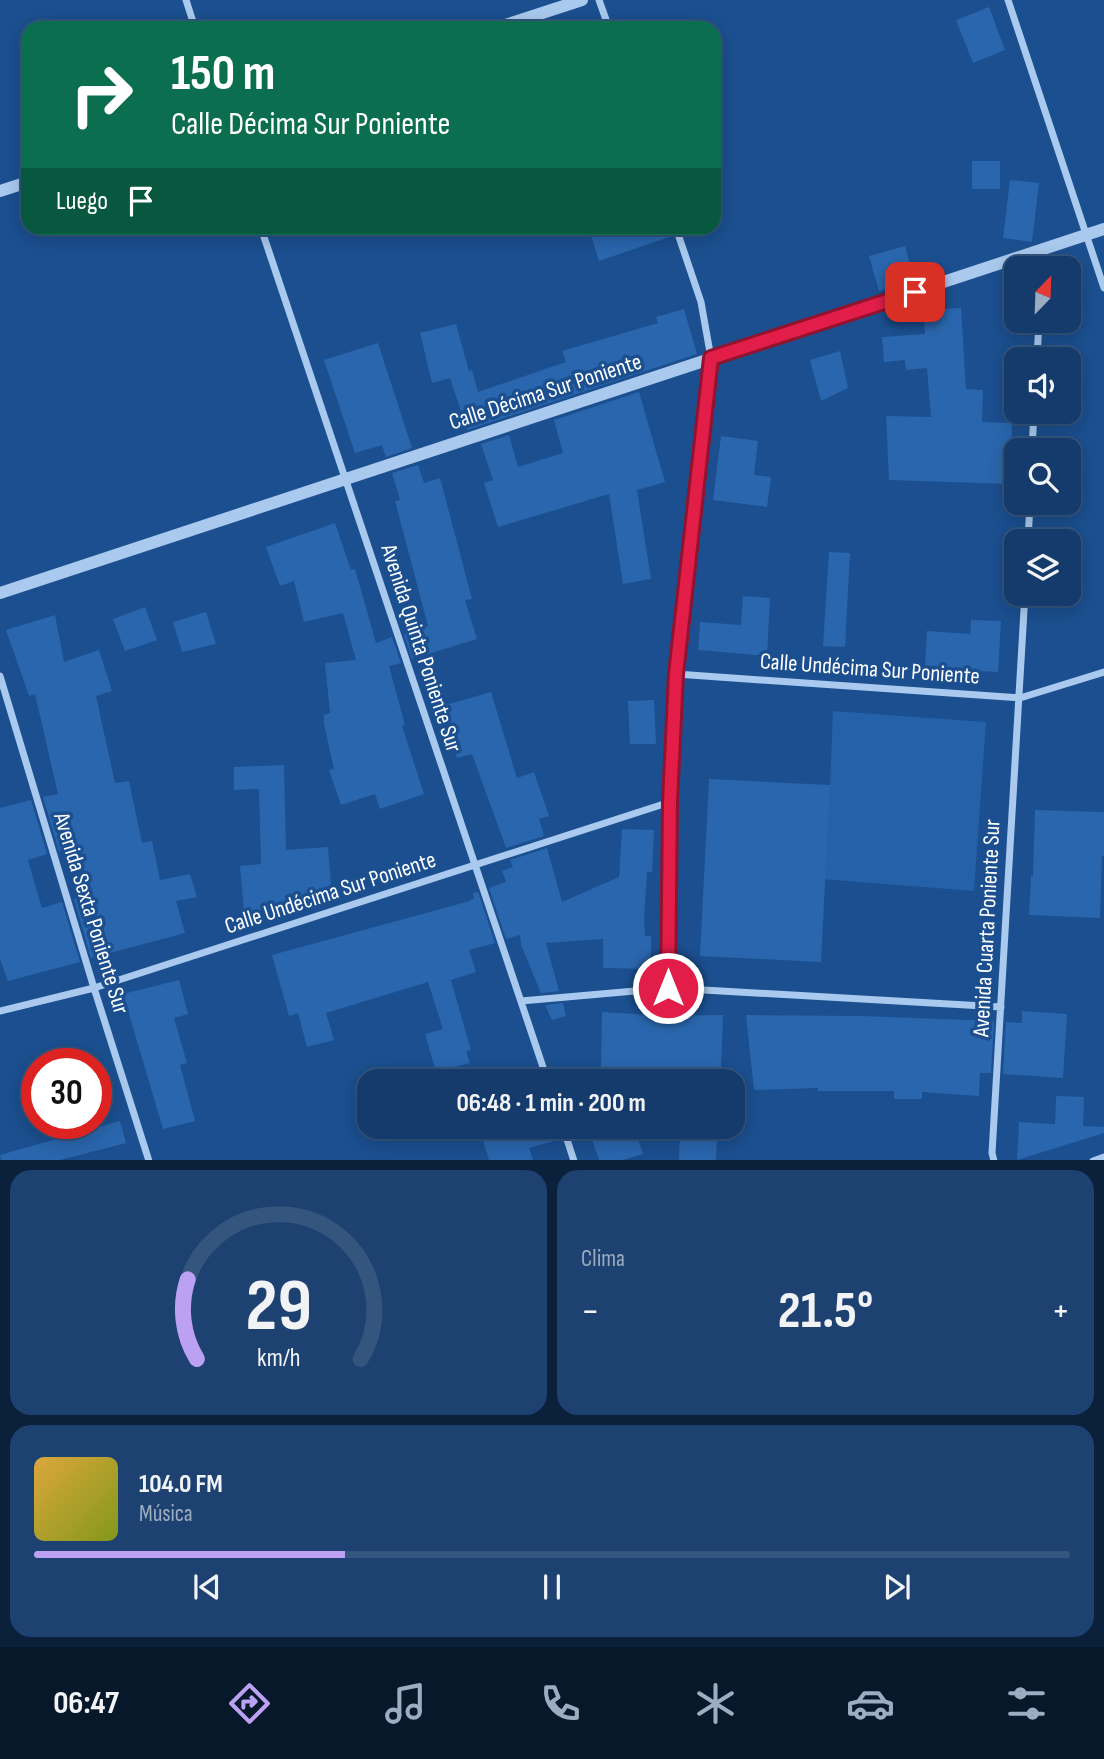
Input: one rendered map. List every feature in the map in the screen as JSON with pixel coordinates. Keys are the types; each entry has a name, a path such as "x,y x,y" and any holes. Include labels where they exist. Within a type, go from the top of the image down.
{"street":[{"path":"186,0 193,21"},
{"path":"518,21 582,0"},
{"path":"599,0 606,21"},
{"path":"1007,0 1104,288"},
{"path":"0,191 21,184"},
{"name":"Calle Décima Sur Poniente","path":"0,593 1104,229"},
{"name":"Avenida Quinta Poniente Sur","path":"263,235 544,1069"},
{"path":"668,988 670,802 676,674 711,358 701,302 678,235"},
{"path":"1042,250 1042,256"},
{"name":"Avenida Cuarta Poniente Sur","path":"994,1160 992,1153 1024,606"},
{"path":"1020,698 1104,672"},
{"name":"Calle Undécima Sur Poniente","path":"676,674 1020,698"},
{"name":"Avenida Sexta Poniente Sur","path":"0,676 93,988 149,1160"},
{"name":"Calle Undécima Sur Poniente","path":"0,1011 93,988 670,802"},
{"path":"521,1001 668,988 1001,1007"},
{"path":"567,1139 574,1160"},
{"path":"1093,1160 1104,1157"}],"shaded area":[{"path":"833,711 986,722 974,891 821,879 830,785"}],"building":[{"path":"989,7 1005,50 973,63 956,20"},
{"path":"972,161 1000,161 1000,189 972,189"},
{"path":"1010,180 1039,183 1032,242 1003,238"},
{"path":"591,235 672,235 672,236 599,261"},
{"path":"905,246 914,281 879,291 869,256"},
{"path":"961,308 966,389 983,390 982,422 1012,424 1012,438 1004,438 1004,484 889,480 886,416 931,417 927,368 906,370 905,360 884,362 882,337 925,334 923,310"},
{"path":"684,309 697,354 467,430 450,378 432,383 420,333 456,324 478,392 566,362 562,351 658,323 656,317"},
{"path":"378,343 412,448 386,457 382,445 355,453 324,360"},
{"path":"840,351 848,388 821,401 810,360"},
{"path":"639,392 665,482 637,490 651,579 623,584 609,494 498,527 484,483 493,480 481,444 509,435 518,467 563,453 554,420"},
{"path":"721,436 758,441 754,475 771,477 767,507 713,500"},
{"path":"418,465 424,483 440,478 472,599 465,600 477,639 412,659 404,634 428,626 395,501 400,500 392,473"},
{"path":"335,523 351,570 355,569 376,643 392,637 401,663 389,666 405,725 402,726 424,794 380,809 375,794 341,805 329,770 334,769 324,724 324,715 330,713 325,663 356,660 343,613 304,622 294,581 280,586 266,547"},
{"path":"829,552 850,553 845,647 823,646"},
{"path":"743,596 770,598 767,656 698,650 700,622 741,625"},
{"path":"145,607 157,640 125,651 113,619"},
{"path":"206,612 216,644 182,652 173,622"},
{"path":"55,615 64,662 99,650 112,691 96,696 115,783 129,781 142,843 152,841 160,880 190,874 197,897 176,901 185,933 91,958 74,899 89,894 78,846 59,851 43,797 58,794 35,694 29,696 6,630"},
{"path":"971,620 1001,621 998,672 925,668 927,631 970,634"},
{"path":"491,692 517,778 534,772 549,816 539,819 544,836 506,848 472,754 457,758 442,706"},
{"path":"654,700 656,744 630,744 628,701"},
{"path":"284,765 286,850 328,847 332,897 293,901 293,908 244,912 240,866 261,864 259,789 234,790 234,767"},
{"path":"709,779 830,785 821,962 700,956"},
{"path":"31,800 47,854 28,860 42,908 62,902 80,962 8,981 0,959 0,808"},
{"path":"1035,810 1104,812 1100,918 1029,915"},
{"path":"622,829 654,830 652,872 647,872 644,919 645,936 651,936 651,969 603,968 603,939 546,943 559,991 541,993 521,945 520,935 506,939 489,888 506,882 502,871 513,867 510,860 547,848 562,902 619,877"},
{"path":"478,892 495,943 469,950 476,972 451,980 471,1050 466,1051 470,1063 435,1069 425,1034 443,1029 428,982 326,1013 334,1040 307,1047 298,1013 289,1016 272,955 470,901 474,899 473,893"},
{"path":"179,980 188,1014 174,1018 187,1063 180,1065 195,1121 163,1129 123,994"},
{"path":"563,1003 566,1016 552,1020 545,1005"},
{"path":"1022,1011 1067,1014 1063,1078 1003,1074 1006,1022 1022,1023"},
{"path":"602,1012 651,1016 723,1015 721,1069 601,1069"},
{"path":"746,1015 994,1021 991,1073 980,1073 979,1096 922,1092 922,1099 894,1099 894,1091 818,1091 818,1088 754,1090"},
{"path":"1056,1096 1084,1097 1083,1126 1104,1127 1104,1133 1017,1160 1019,1122 1055,1124"},
{"path":"120,1121 126,1143 60,1160 1,1160 0,1155 56,1139 112,1139 112,1123"},
{"path":"483,1139 561,1139 529,1148 533,1160 489,1160"},
{"path":"592,1139 638,1139 643,1154 623,1160 599,1160"},
{"path":"680,1139 717,1139 716,1160 679,1160"}],"route":[{"path":"668,988 670,802 676,674 711,358 915,292"}]}
